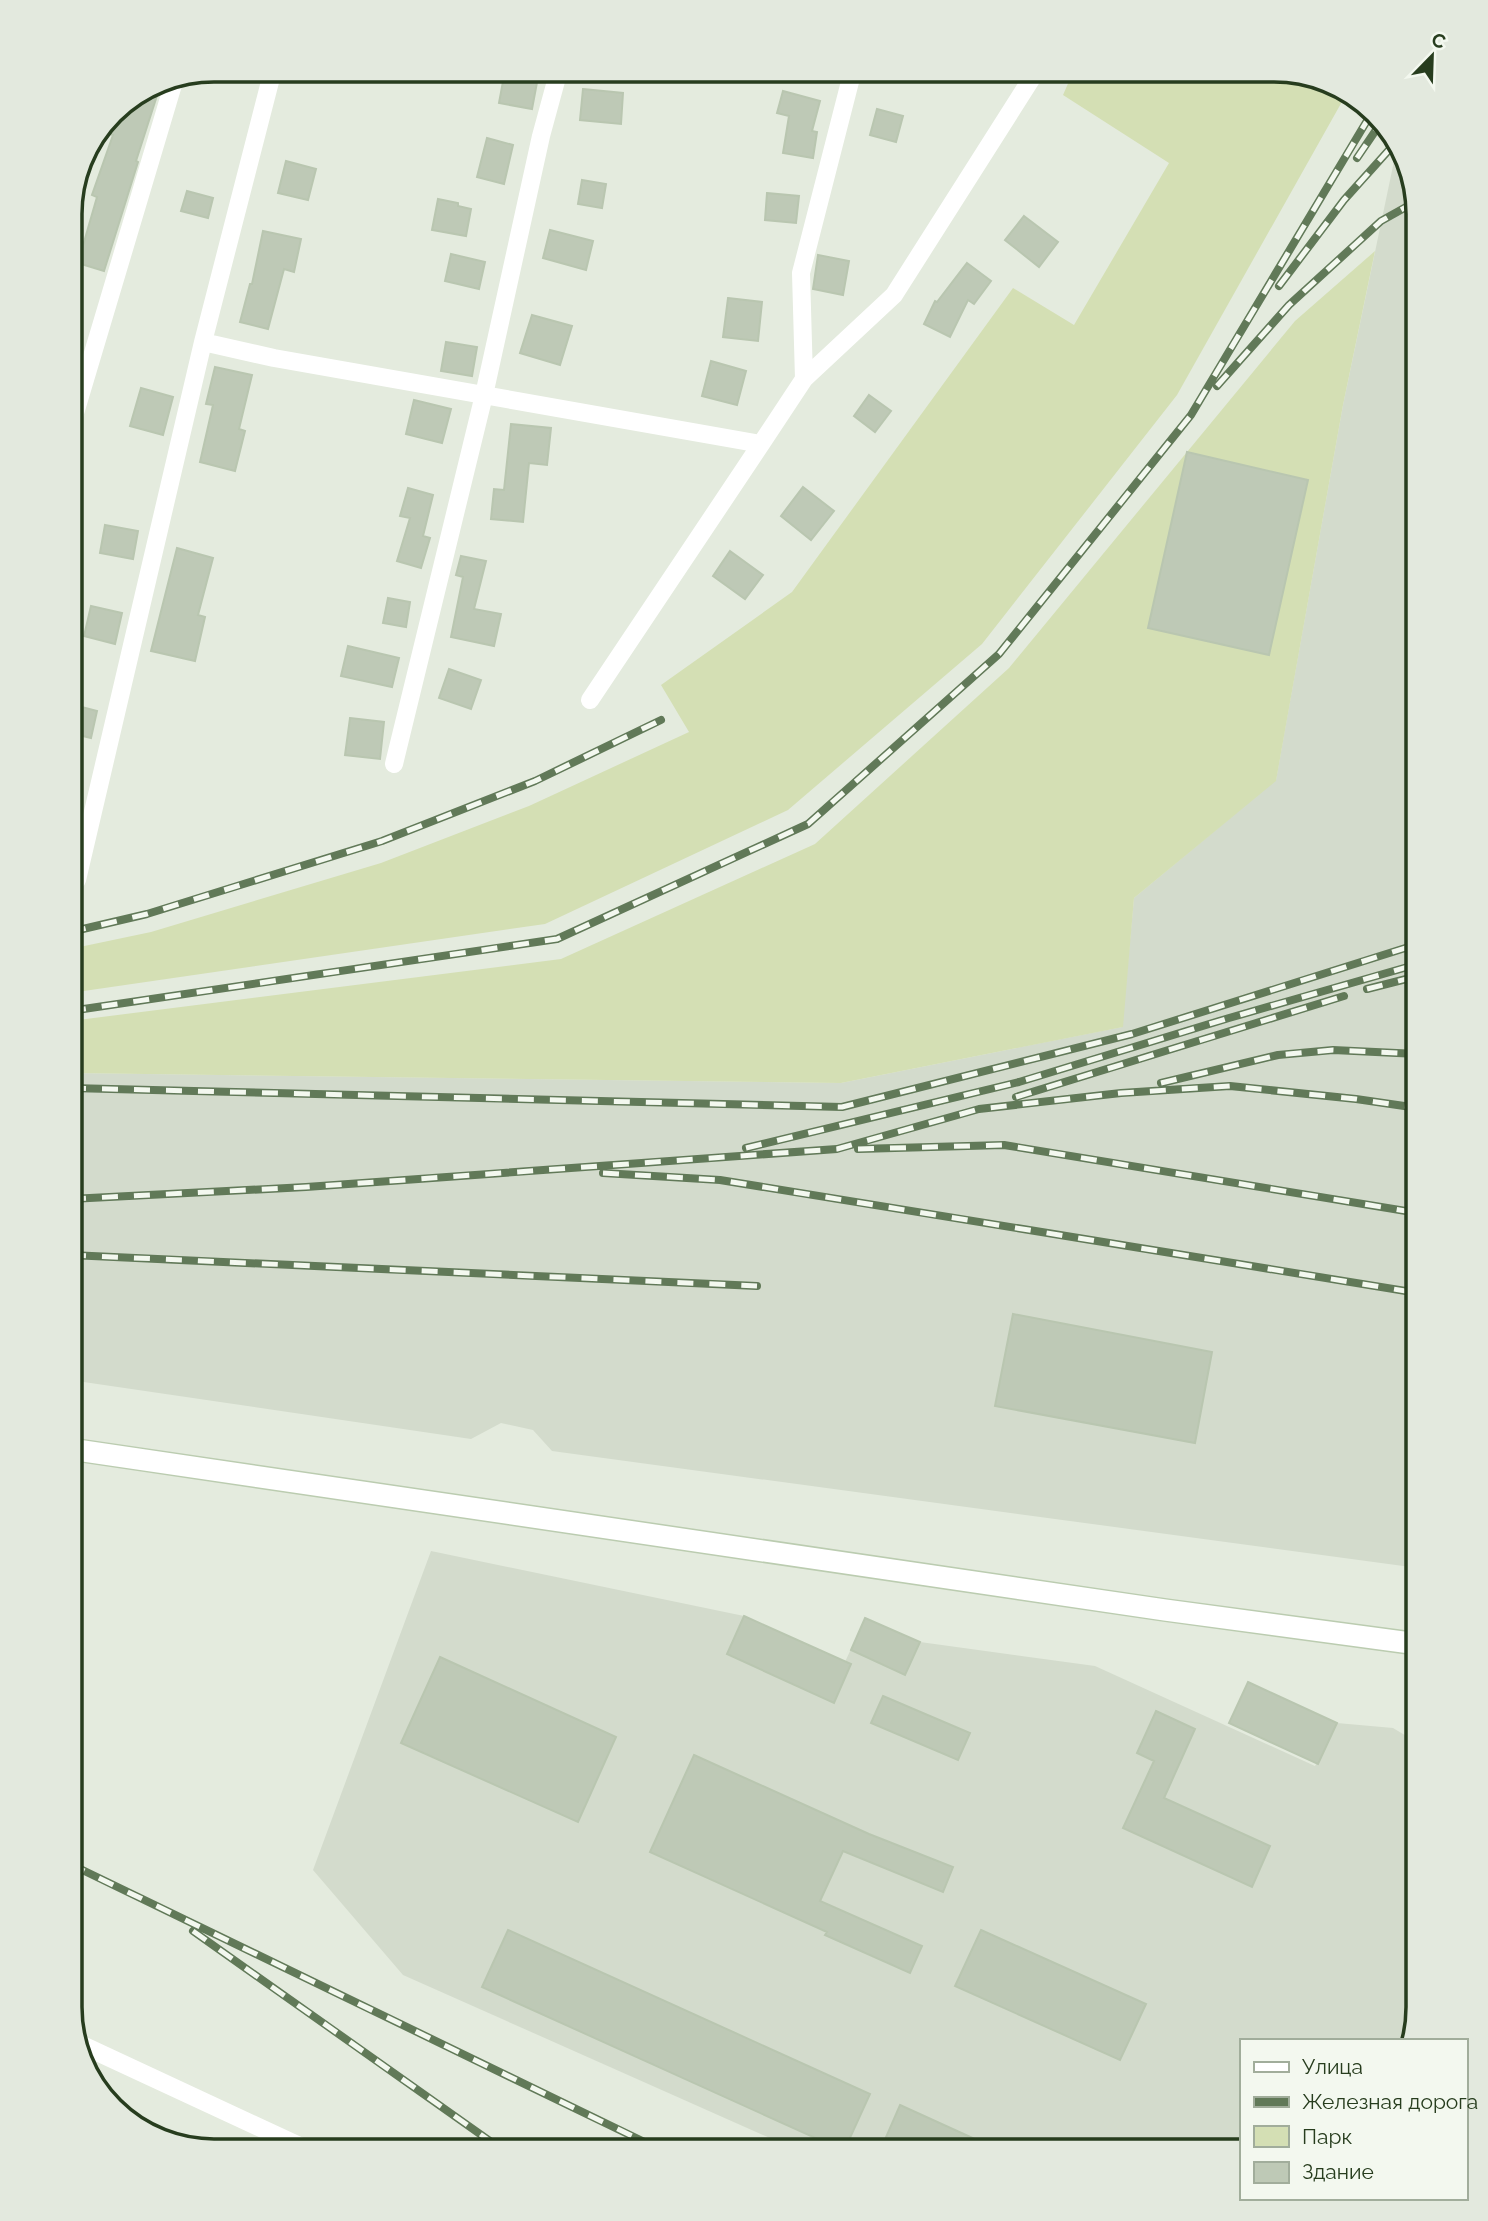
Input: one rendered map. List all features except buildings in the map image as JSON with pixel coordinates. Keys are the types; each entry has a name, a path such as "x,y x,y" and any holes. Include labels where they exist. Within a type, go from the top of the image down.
{"street":[{"path":"83,856 203,342 270,82"},
{"path":"394,764 484,395 541,136 556,82"},
{"path":"804,379 801,274 850,83"},
{"path":"590,700 804,379 894,295 1029,83"},
{"path":"83,387 172,89"},
{"path":"203,342 274,358 761,444"},
{"path":"82,1452 1152,1608 1406,1641"},
{"path":"89,2048 282,2138"}],"shaded area":[{"path":"1394,160 1405,197 1406,215 1406,1566 552,1451 533,1430 501,1423 471,1439 82,1382 83,1073 841,1083 1122,1027 1134,898 1276,780 1343,405"},
{"path":"431,1551 744,1616 845,1662 865,1618 920,1642 1095,1666 1315,1766 1337,1723 1393,1728 1406,1736 1405,2024 1401,2039 1240,2039 1240,2139 771,2139 403,1975 313,1870"}],"green space":[{"path":"1068,83 1291,83 1324,92 1342,101 1177,395 982,644 788,810 545,924 83,991 83,946 151,932 381,863 529,806 689,732 661,685 792,592 1013,288 1074,325 1169,163 1063,95"},
{"path":"1375,251 1343,405 1276,781 1134,898 1123,1027 841,1083 83,1073 83,1019 561,959 815,844 1009,668 1295,321"}],"railway":[{"path":"83,1009 557,939 808,824 999,654 1191,415 1367,121"},
{"path":"1357,158 1375,131"},
{"path":"1279,286 1344,200 1389,150"},
{"path":"1217,386 1289,305 1381,221 1406,207"},
{"path":"83,929 147,914 382,841 535,781 661,720"},
{"path":"83,1088 842,1107 1132,1034 1406,948"},
{"path":"746,1148 1019,1082 1406,967"},
{"path":"1367,989 1406,979"},
{"path":"1016,1097 1344,996"},
{"path":"1161,1083 1278,1055 1333,1050 1406,1053"},
{"path":"82,1198 306,1187 837,1149 979,1109 1121,1093 1230,1086 1406,1106"},
{"path":"858,1149 1004,1145 1406,1211"},
{"path":"603,1173 720,1180 1406,1291"},
{"path":"82,1256 757,1286"},
{"path":"82,1870 637,2138"},
{"path":"193,1931 486,2138"}]}
